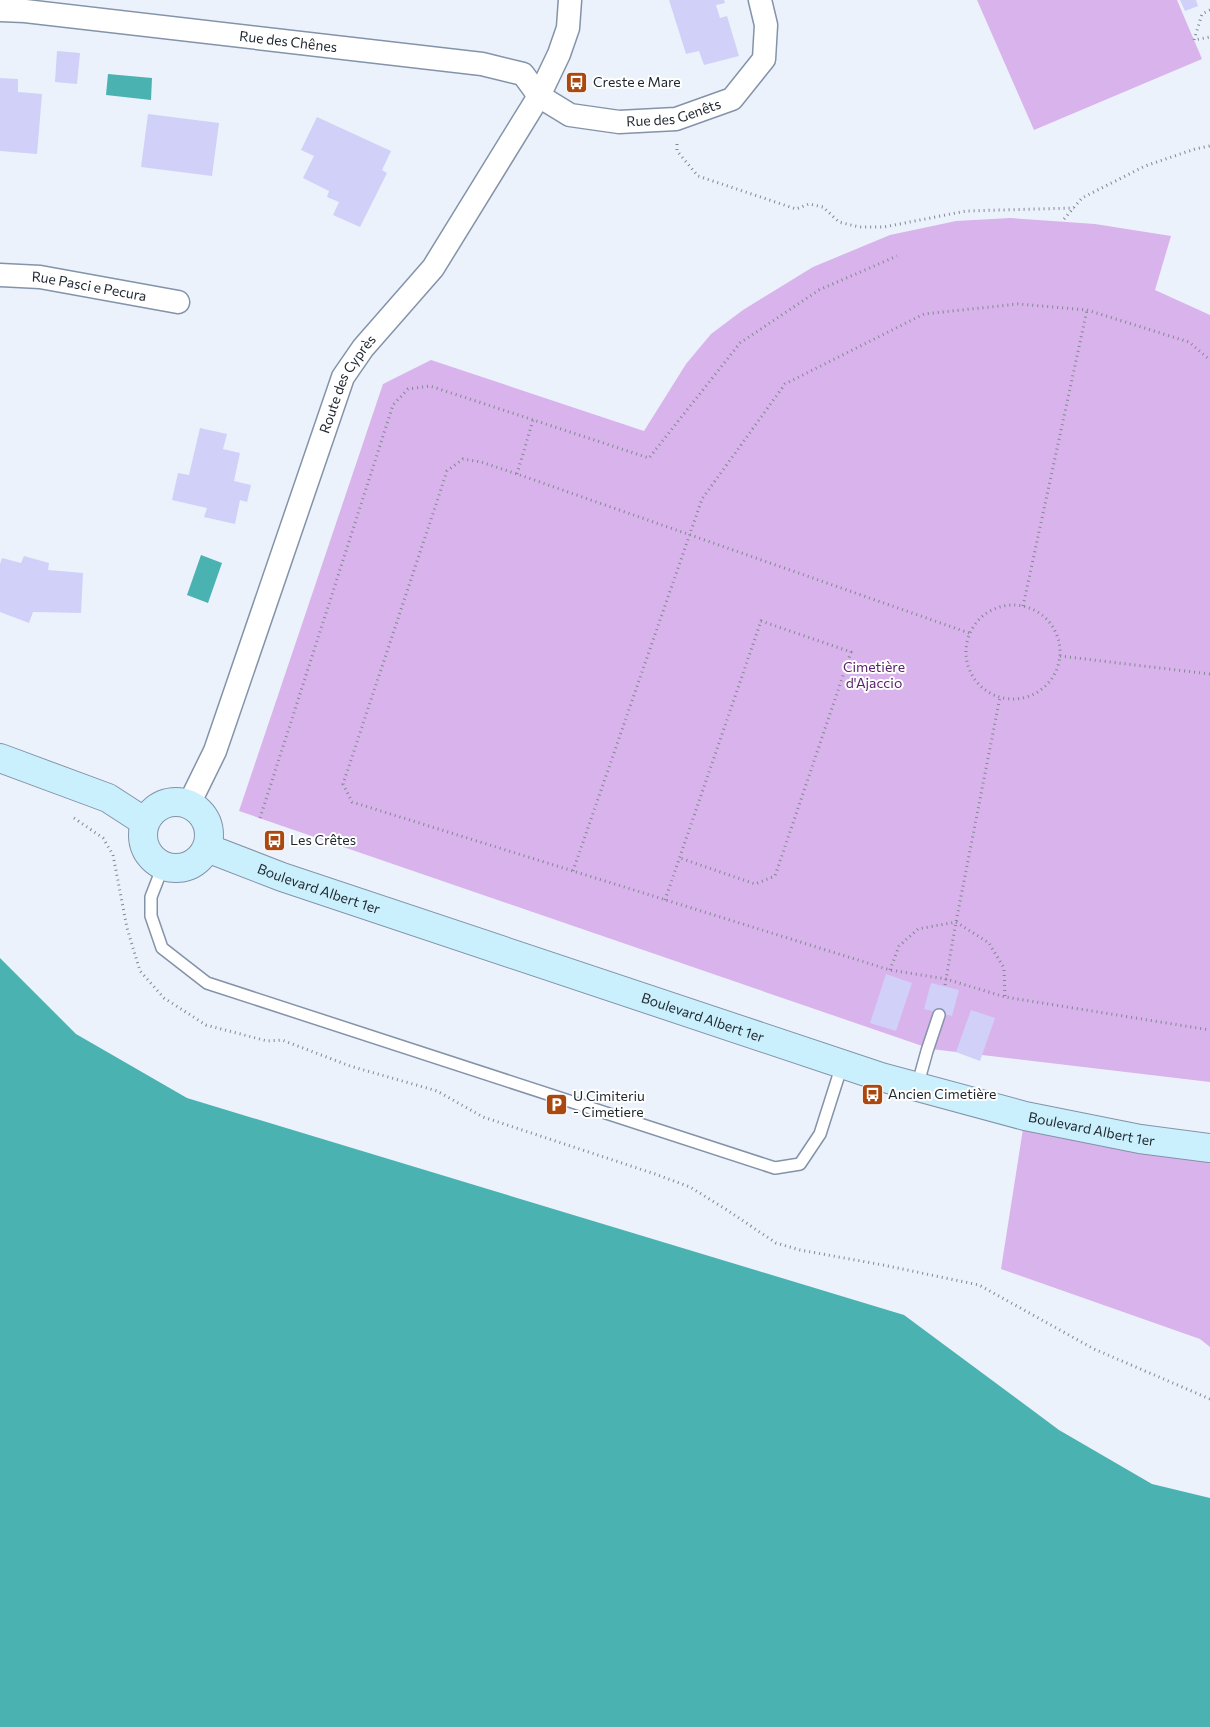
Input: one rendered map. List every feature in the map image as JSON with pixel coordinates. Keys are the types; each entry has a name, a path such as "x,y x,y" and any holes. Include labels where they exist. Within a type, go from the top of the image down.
{"main road":[{"path":"0,758 108,798 145,822"},
{"path":"179,802 189,804 198,810 204,818 209,838 207,848 201,858 193,864 178,868 163,866 147,853 142,833 145,822 158,807 168,803 179,802"},
{"name":"Boulevard Albert 1er","path":"207,848 282,878 842,1066 1034,1118 1140,1140 1210,1148"}],"street":[{"name":"Route des Cyprès","path":"189,804 215,751 343,377 363,348 433,268 539,96 559,54 568,28 570,0"},
{"name":"Rue des Genêts","path":"539,96 570,115 619,122 676,119 732,99 764,59 766,25 760,0"},
{"name":"Rue des Chênes","path":"0,10 20,6 482,64 523,74 539,96"},
{"name":"Rue Pasci e Pecura","path":"0,275 40,277 178,302"}],"lane":[{"path":"163,866 150,897 150,916 162,948 207,983 774,1168 800,1164 820,1134 842,1066"},
{"path":"917,1087 939,1015"}],"path":[{"path":"1210,10 1202,14 1194,40 1210,37"},
{"path":"676,119 677,151 698,176 796,209 809,204 823,207 839,222 859,227 884,227 966,211 1074,208"},
{"path":"1064,219 1082,198 1145,166 1195,149 1210,146"},
{"path":"260,818 392,405 408,389 430,386 649,458 740,343 819,290 897,256"},
{"path":"573,871 702,498 785,384 924,314 1018,304 1087,310 1189,342 1210,360"},
{"path":"1023,606 1087,310"},
{"path":"517,474 533,420"},
{"path":"969,633 517,474 463,459 448,471 343,784 352,802 890,970 946,979 1005,997 1210,1030"},
{"path":"1007,605 1023,606 1036,610 1047,619 1055,630 1060,656 1055,672 1046,686 1032,695 1017,699 1000,697 986,690 974,679 967,665 966,649 969,633 978,620 991,610 1007,605"},
{"path":"665,900 761,621 851,652 775,876 754,884 680,858"},
{"path":"1060,656 1210,674"},
{"path":"945,985 1000,697"},
{"path":"71,816 103,838 113,854 126,928 140,971 164,998 206,1025 267,1041 282,1040 350,1066 436,1091 483,1117 690,1187 776,1243 800,1250 979,1285 1094,1349 1210,1399"},
{"path":"890,970 899,946 918,929 956,922 989,943 1004,968 1005,997"}],"green space":[{"path":"977,0 1177,0 1202,59 1034,130"},
{"name":"Cimetière d'Ajaccio","path":"1010,218 1095,224 1171,236 1155,290 1210,315 1210,1082 931,1049 239,811 383,384 431,360 644,431 686,364 711,334 743,310 813,267 890,235 956,221"},
{"path":"1025,1116 1210,1148 1210,1347 1200,1339 1001,1269"}],"water":[{"path":"108,74 152,78 151,100 106,95"},
{"path":"201,555 222,563 208,603 187,595"},
{"path":"0,958 76,1034 187,1098 904,1315 1059,1430 1152,1484 1210,1498 1210,1727 0,1727"}],"building":[{"path":"669,0 724,0 725,3 716,5 720,18 727,16 739,56 704,65 699,51 686,54"},
{"path":"1180,0 1196,0 1198,6 1185,11"},
{"path":"57,51 80,53 77,84 55,82"},
{"path":"0,78 18,79 18,92 42,94 37,154 0,151"},
{"path":"148,114 219,123 212,176 141,167"},
{"path":"317,117 391,151 382,170 387,173 360,227 333,215 339,202 327,197 329,191 303,178 314,156 301,150"},
{"path":"200,428 227,434 223,449 240,453 234,481 251,485 247,502 240,500 235,524 204,517 207,508 172,500 178,473 189,475"},
{"path":"24,556 49,563 48,570 83,573 81,613 33,612 29,623 0,612 0,564 2,558 21,563"},
{"path":"886,974 912,983 896,1031 870,1023"},
{"path":"931,983 959,990 952,1016 924,1009"},
{"path":"971,1010 995,1018 980,1061 956,1052"}],"place":[{"name":"Creste e Mare","path":"577,82"},
{"name":"Les Crêtes","path":"274,840"},
{"name":"Ancien Cimetière","path":"872,1094"},
{"name":"U Cimiteriu - Cimetiere","path":"557,1104"}]}
